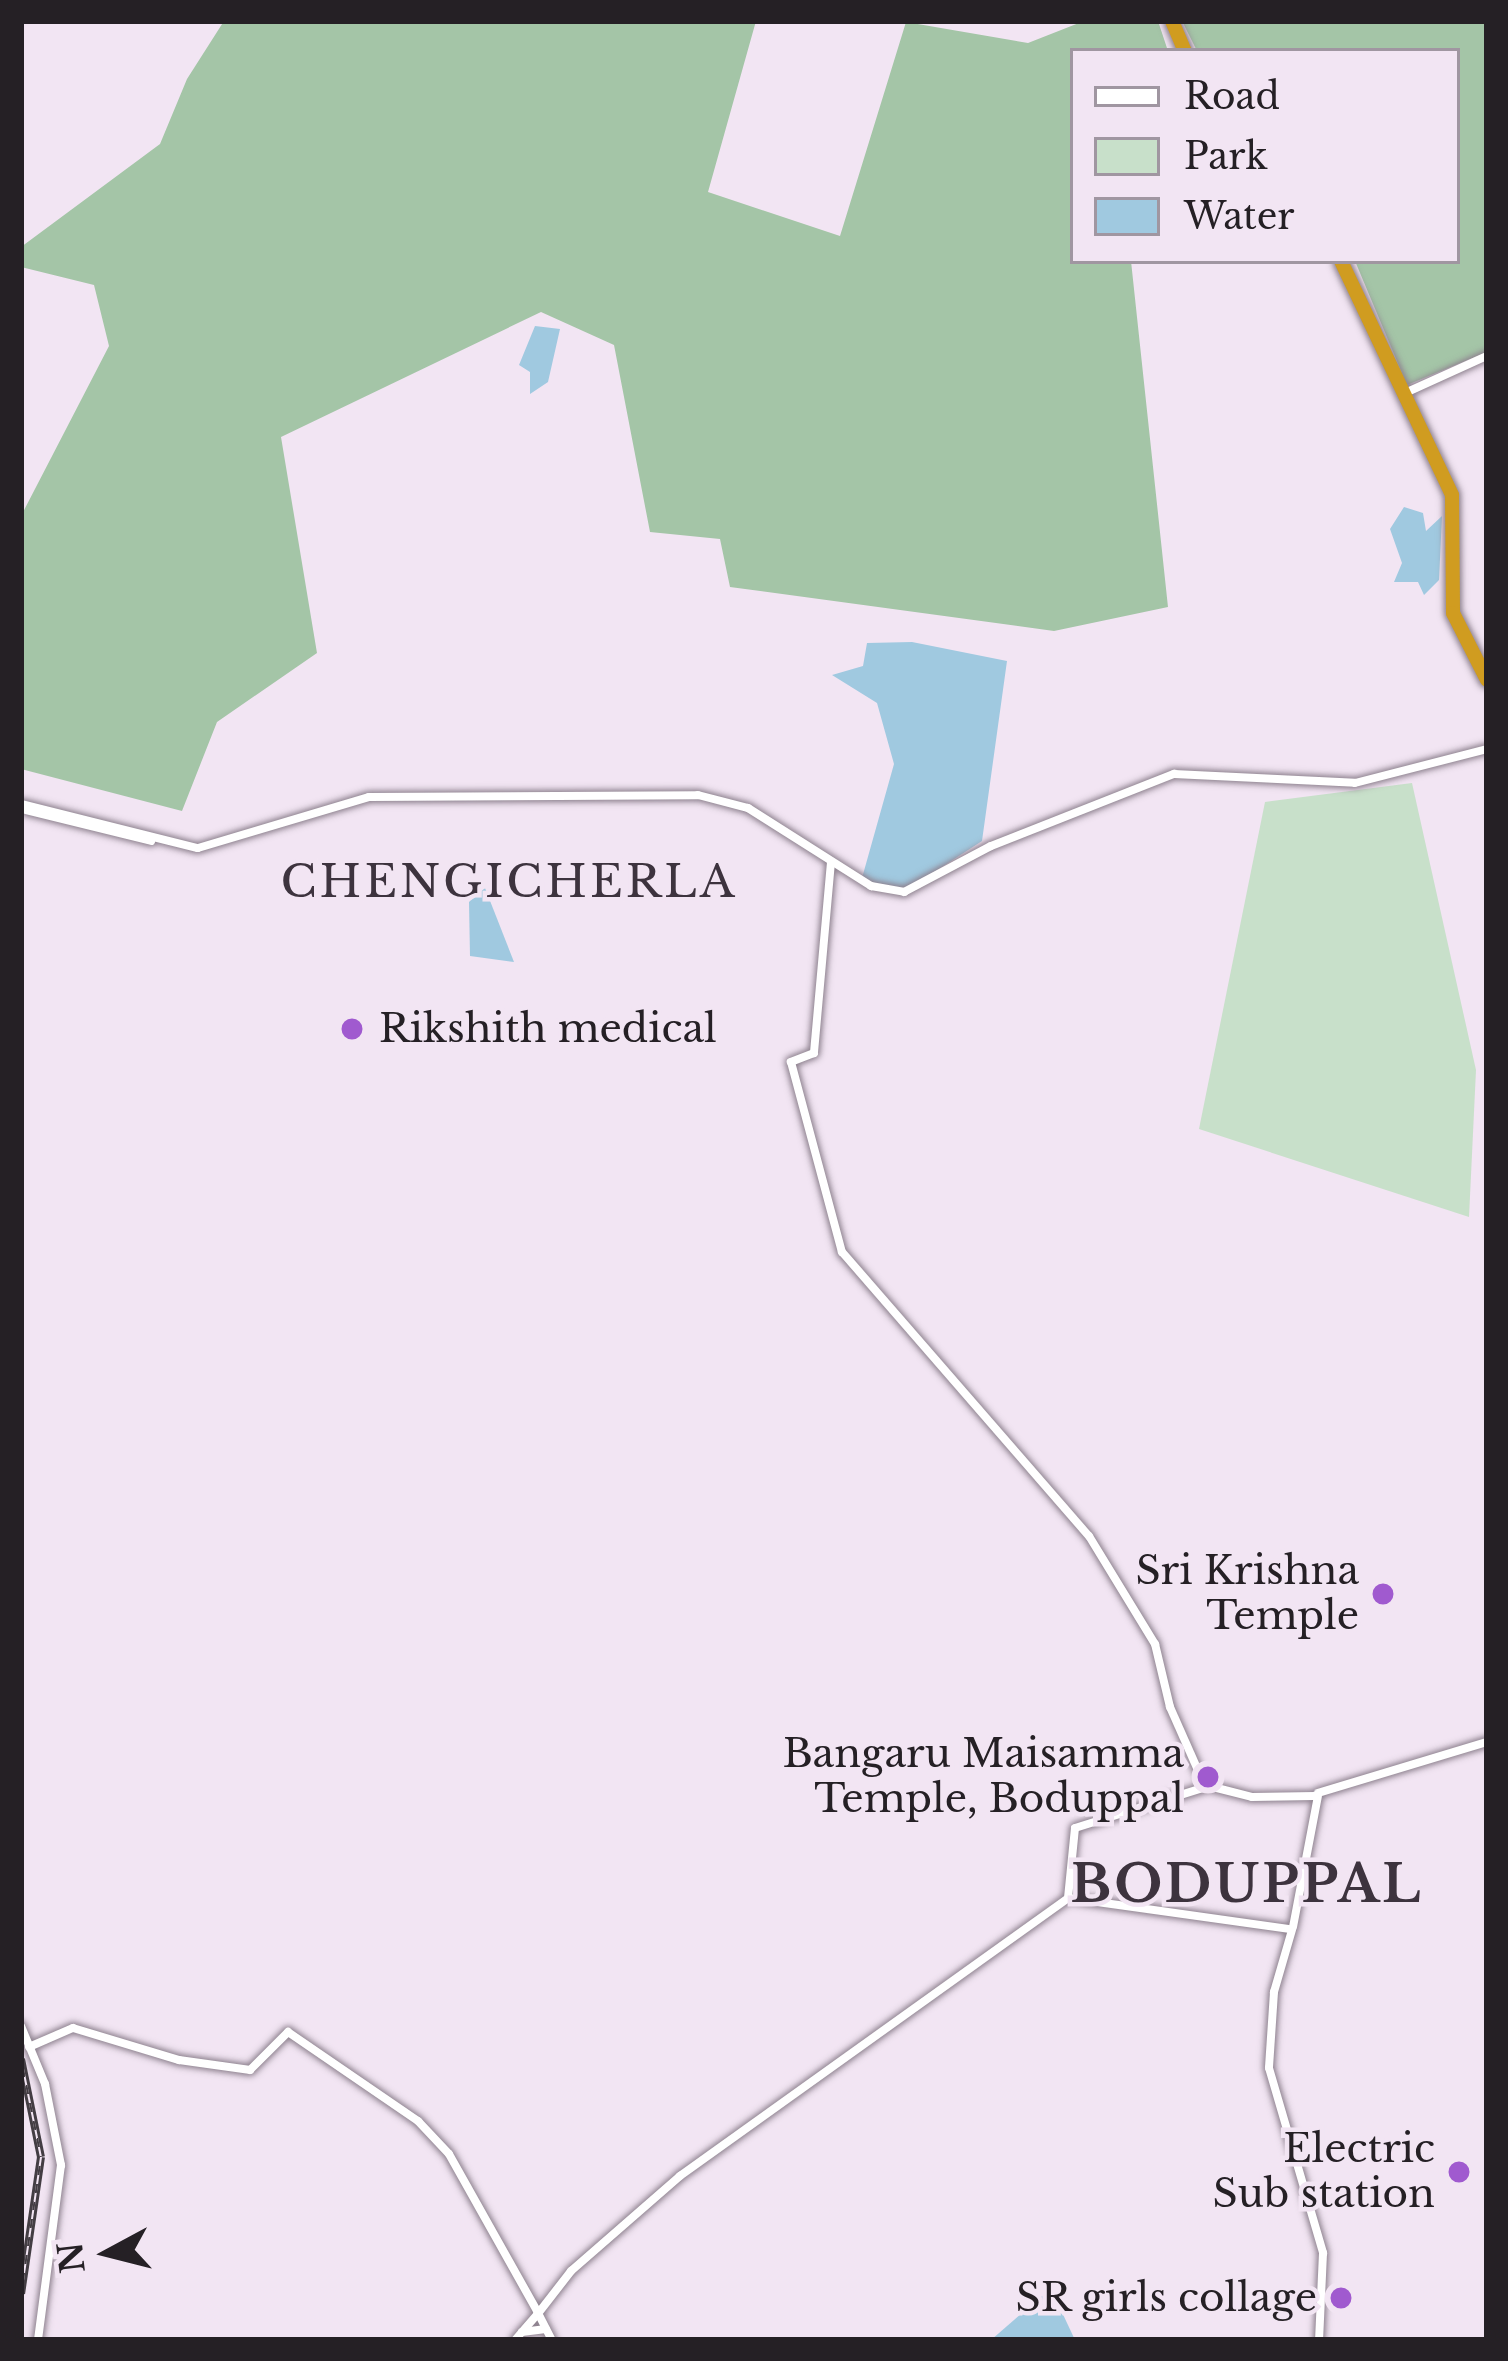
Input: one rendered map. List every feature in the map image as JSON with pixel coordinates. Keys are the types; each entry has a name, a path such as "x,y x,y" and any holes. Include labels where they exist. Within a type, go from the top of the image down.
{"highway":[{"path":"1344,264 1454,491 1454,598 1461,629"},
{"path":"1344,264 1452,495 1450,586 1461,629 1487,678"}],"street":[{"path":"1404,394 1487,356"},
{"path":"21,806 198,848 369,797 701,796 748,808 871,886 904,892 991,846 1174,774 1355,783 1487,748"},
{"path":"831,862 814,1053 791,1062 842,1252 1089,1536 1155,1645 1170,1707 1205,1786"},
{"path":"1069,1897 1075,1828 1205,1786 1251,1797 1317,1795 1487,1743"},
{"path":"1317,1795 1292,1928 1274,1992 1269,2068 1323,2253 1319,2340"},
{"path":"519,2336 571,2271 680,2176 1069,1897 1292,1928"},
{"path":"21,2026 61,2165 38,2340"},
{"path":"29,2047 73,2028 179,2060 250,2070 287,2033 436,2141 551,2340"},
{"path":"519,2336 546,2328"}],"green space":[{"path":"224,21 756,21 708,192 840,236 906,22 1028,43 1084,21 1158,21 1167,48 1070,48 1070,264 1131,264 1168,607 1054,631 730,587 720,539 650,532 614,345 541,312 281,437 317,653 217,722 182,811 21,769 21,516 109,346 94,285 21,267 21,247 160,144 187,79"},
{"path":"1182,21 1487,21 1487,352 1407,385 1356,264 1460,264 1460,48 1196,48"},
{"path":"1412,783 1476,1070 1469,1217 1199,1129 1265,802"}],"water":[{"path":"535,326 560,329 548,382 530,394 530,372 519,365"},
{"path":"1404,507 1423,513 1426,531 1442,516 1439,580 1424,595 1418,582 1394,582 1402,563 1390,529"},
{"path":"912,642 1007,661 982,841 911,887 885,889 862,878 894,764 877,703 832,675 863,666 867,643"},
{"path":"485,888 514,962 470,956 469,902"},
{"path":"1052,2291 1075,2340 991,2340 1039,2298"}],"railway":[{"path":"21,2059 41,2157 21,2294"}],"place":[{"name":"Rikshith medical","path":"352,1029"},
{"name":"Sri Krishna Temple","path":"1383,1594"},
{"name":"Bangaru Maisamma Temple, Boduppal","path":"1208,1777"},
{"name":"Electric Sub station","path":"1459,2172"},
{"name":"SR girls collage","path":"1341,2298"}],"district":[{"name":"CHENGICHERLA","path":"509,882"},
{"name":"BODUPPAL","path":"1247,1885"}]}
